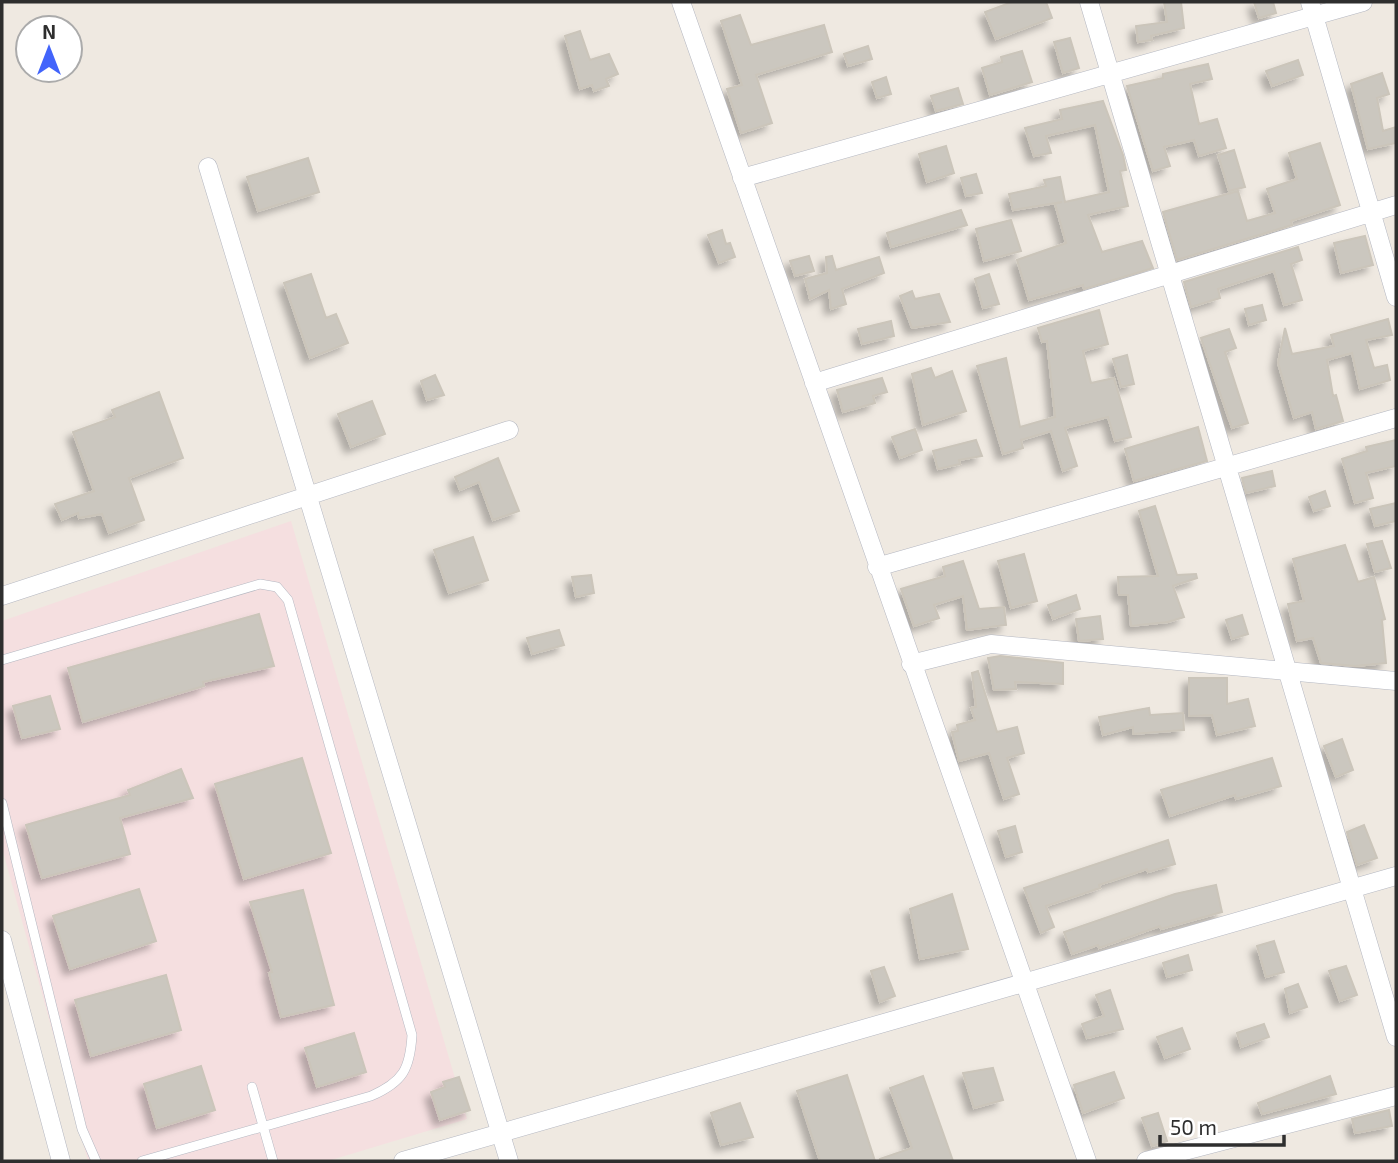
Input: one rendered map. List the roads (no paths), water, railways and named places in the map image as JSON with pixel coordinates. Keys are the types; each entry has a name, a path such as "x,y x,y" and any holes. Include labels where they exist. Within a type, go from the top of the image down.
{"street":[{"path":"681,2 1087,1161"},
{"path":"1089,2 1396,1037"},
{"path":"742,178 1110,74 1312,9 1363,2"},
{"path":"1312,9 1396,297"},
{"path":"208,167 509,1161"},
{"path":"814,383 1396,205"},
{"path":"877,567 1396,418"},
{"path":"2,596 509,430"},
{"path":"911,664 991,644 1396,681"},
{"path":"403,1161 1396,876"},
{"path":"2,940 61,1161"},
{"path":"1146,1161 1396,1096"}],"lane":[{"path":"2,660 260,584 277,587 288,600 412,1035 411,1059 391,1087 142,1161"},
{"path":"2,803 82,1129 96,1161"},
{"path":"252,1087 273,1161"}]}
